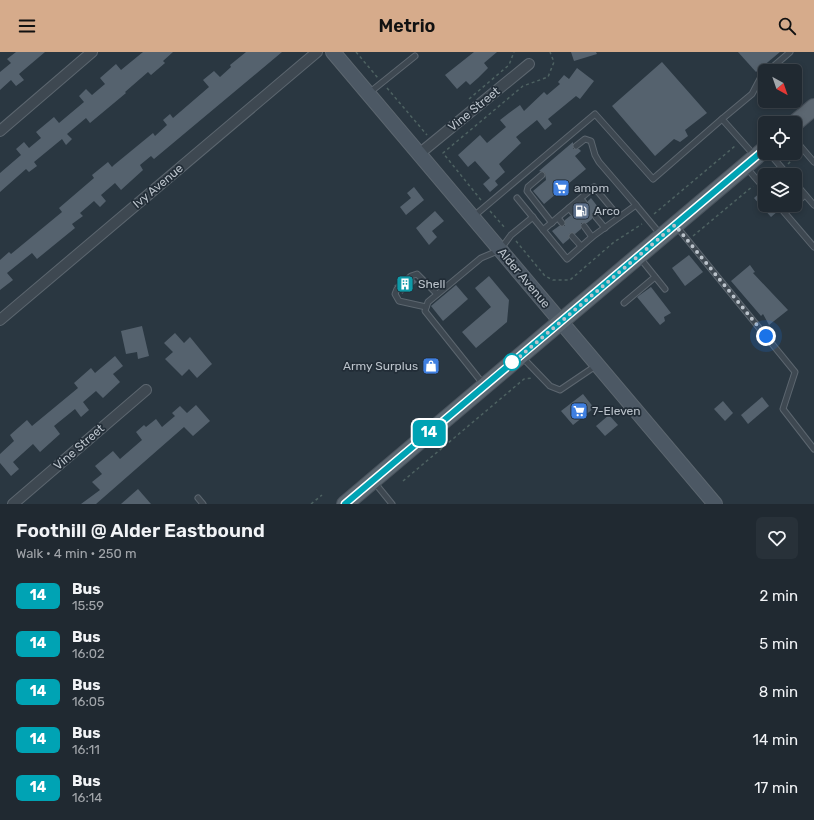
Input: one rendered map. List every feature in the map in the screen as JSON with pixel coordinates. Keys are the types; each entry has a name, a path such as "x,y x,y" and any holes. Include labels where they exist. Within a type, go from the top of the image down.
{"main road":[{"name":"Alder Avenue","path":"333,52 715,504"},
{"path":"802,117 814,107"},
{"path":"349,503 373,480 520,355 758,157"}],"street":[{"path":"0,131 92,52"},
{"name":"Ivy Avenue","path":"0,320 317,52"},
{"name":"Vine Street","path":"419,154 529,64"},
{"name":"Vine Street","path":"13,504 146,390"}],"lane":[{"path":"776,64 790,52"},
{"path":"368,94 414,56"},
{"path":"472,218 595,114 653,179 752,94 758,83"},
{"path":"722,119 741,141 758,155"},
{"path":"576,146 585,139 590,141 599,162 662,236"},
{"path":"802,148 814,162"},
{"path":"765,160 777,168"},
{"path":"542,175 528,187 527,191 552,222"},
{"path":"543,230 594,188 619,217"},
{"path":"802,191 814,205"},
{"path":"517,198 567,259 592,237 636,205"},
{"path":"580,199 584,204"},
{"path":"569,208 573,214"},
{"path":"785,212 814,247"},
{"path":"595,216 605,228"},
{"path":"485,386 472,372 465,359 425,311 426,307 428,302 481,258 500,250 511,235 533,217"},
{"path":"558,218 562,223"},
{"path":"675,225 795,372 783,409 814,449"},
{"path":"584,226 592,237"},
{"path":"572,236 581,246"},
{"path":"638,256 665,289"},
{"path":"412,276 417,274 437,294"},
{"path":"624,304 655,277"},
{"path":"397,288 395,294 400,301 426,307"},
{"path":"520,355 550,386 560,390 597,365"},
{"path":"373,480 392,504"},
{"path":"198,498 202,504"}],"path":[{"path":"356,52 427,135 433,130"},
{"path":"468,100 509,65 514,52"},
{"path":"550,52 554,62 548,77 523,86 443,153 545,276 553,280 570,280 614,242 648,219 741,141"},
{"path":"688,241 758,181"},
{"path":"403,481 524,379 530,380 539,374"},
{"path":"311,504 322,495"}],"building":[{"path":"16,52 45,52 19,74 24,80 16,86 11,80 0,90 0,72 11,63 7,59"},
{"path":"143,52 173,52 163,61 165,63 151,75 148,72 125,92 126,93 90,123 86,118 67,134 72,139 66,145 62,139 34,162 37,166 29,172 26,169 0,192 0,173 21,155 16,149 24,142 29,148 41,138 36,132 54,117 59,123 84,102 79,96 86,89 92,95 105,84 100,78 116,64 121,70"},
{"path":"246,52 282,52 154,159 151,156 140,165 143,170 121,190 115,183 101,195 106,201 100,207 94,201 80,213 83,216 72,224 75,228 37,259 32,253 7,273 13,280 0,290 0,260 9,252 11,254 62,212 59,208 94,178 92,175 108,162 112,167 153,133 155,136 167,125 163,120 170,114 173,118 209,87 203,80 214,71 220,77 231,67 230,65"},
{"path":"474,52 497,52 484,63 488,68 478,78 470,85 466,81 457,89 445,75"},
{"path":"571,52 596,52 597,54 574,61"},
{"path":"738,52 780,52 766,64 758,64 758,70 756,72"},
{"path":"662,62 707,113 685,130 688,136 680,142 674,139 655,156 612,106"},
{"path":"577,68 594,81 580,99 576,96 548,119 552,124 545,130 537,120 516,137 521,143 499,164 505,172 495,181 498,185 490,192 483,184 490,178 475,161 468,167 458,155 480,135 487,143 506,127 500,120 520,105 524,111 544,92 547,95 560,84 558,82 564,75 569,79"},
{"path":"573,142 573,149 579,149 581,151 575,156 586,169 544,204 533,191 546,180 545,173 539,171"},
{"path":"414,187 424,200 406,215 400,207 411,198 407,193"},
{"path":"758,194 758,202 754,198"},
{"path":"591,198 601,211 598,214 592,213 592,219 587,223 581,223 581,229 575,234 570,233 569,239 563,244 552,231 559,226 565,226 565,220 570,216 576,216 576,211 582,206 588,207 588,201"},
{"path":"435,211 444,221 432,231 437,237 429,245 416,228"},
{"path":"767,212 777,212 771,217"},
{"path":"689,255 703,272 685,286 672,268"},
{"path":"750,265 755,272 753,273 788,310 769,325 763,314 761,316 731,281"},
{"name":"Shell","path":"408,274 409,279 414,279 417,282 402,294 400,286 394,286"},
{"path":"489,276 509,300 507,322 476,348 462,332 491,307 475,288"},
{"path":"456,285 468,299 443,321 431,306"},
{"path":"651,287 671,313 664,317 665,321 660,325 637,297"},
{"path":"142,326 149,356 138,359 137,352 126,354 121,331"},
{"path":"175,333 184,343 190,337 212,364 197,378 189,369 182,376 165,359 173,352 164,343"},
{"path":"115,356 123,366 113,374 120,382 103,398 96,391 83,402 89,410 81,417 75,409 54,426 60,434 40,452 33,444 13,462 19,469 11,476 0,463 0,454 14,441 10,435 27,420 32,426 78,388 74,383 91,368 95,373"},
{"path":"583,394 594,408 573,425 561,411"},
{"path":"762,397 769,406 748,424 741,415"},
{"path":"723,401 733,413 725,421 714,409"},
{"path":"196,405 210,421 193,436 184,427 96,504 81,504 100,490 92,482 102,474 95,466 113,451 120,459 142,440 136,432 144,425 146,427 156,419 162,427 175,416 172,413 180,406 187,413"},
{"path":"609,415 618,425 605,436 596,426"},
{"path":"138,489 151,504 121,504"}],"bus line":[{"name":"14","path":"345,504 758,155"}],"place":[{"name":"ampm","path":"561,188"},
{"name":"Arco","path":"581,211"},
{"name":"Shell","path":"405,284"},
{"name":"Army Surplus","path":"431,366"},
{"name":"7-Eleven","path":"579,411"}],"route":[{"path":"512,362 511,364 675,225 766,336"}]}
